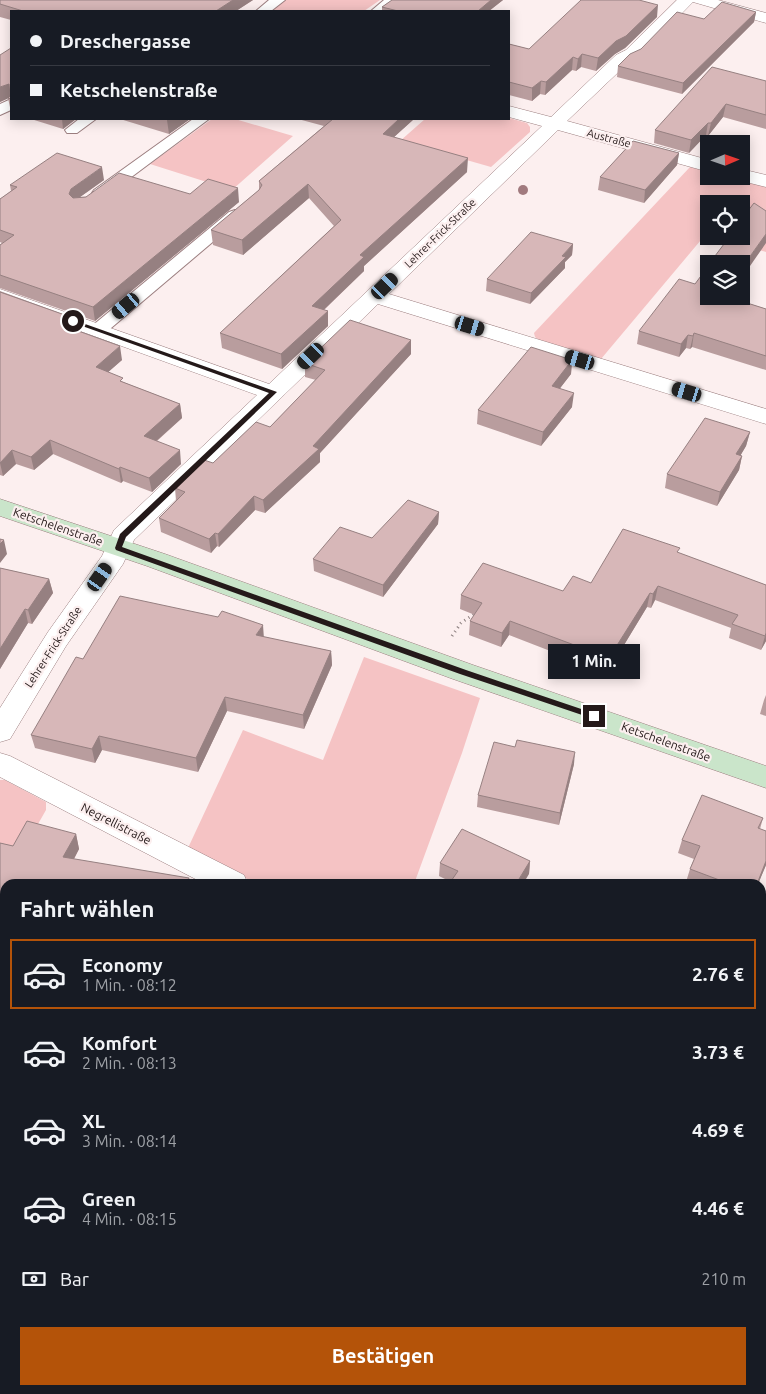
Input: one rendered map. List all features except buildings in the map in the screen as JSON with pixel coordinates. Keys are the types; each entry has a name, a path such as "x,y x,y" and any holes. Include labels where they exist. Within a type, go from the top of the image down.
{"main road":[{"name":"Ketschelenstraße","path":"0,507 463,672 766,777"}],"street":[{"name":"Lehrer-Frick-Straße","path":"0,731 57,639 114,558 123,536 622,59 632,54 686,0"},
{"path":"700,0 766,18"},
{"name":"Austraße","path":"510,111 700,164"},
{"path":"750,177 766,181"},
{"path":"0,295 273,392"},
{"path":"374,296 766,417"},
{"name":"Negrellistraße","path":"0,764 223,879"}],"lane":[{"path":"264,10 278,0"},
{"path":"379,10 394,0"},
{"path":"72,130 87,120"},
{"path":"89,201 201,120"},
{"path":"98,330 246,206"}],"path":[{"path":"450,638 461,622 474,614"}],"shaded area":[{"path":"284,0 380,0 365,10 270,10"},
{"path":"510,118 527,123 530,127 530,132 491,167 400,141 424,120 510,120"},
{"path":"211,120 238,120 293,136 232,190 150,164"},
{"path":"690,167 700,170 700,185 750,185 750,183 766,187 766,252 743,245 750,245 750,195 700,195 700,241 601,359 539,340 535,337 534,333"},
{"path":"364,657 480,698 416,879 247,879 188,848 243,730 323,760"},
{"path":"0,780 5,780 46,802 46,810 17,861 0,857"}],"route":[{"path":"73,321 273,392 123,536 118,548 463,672 594,716"}]}
